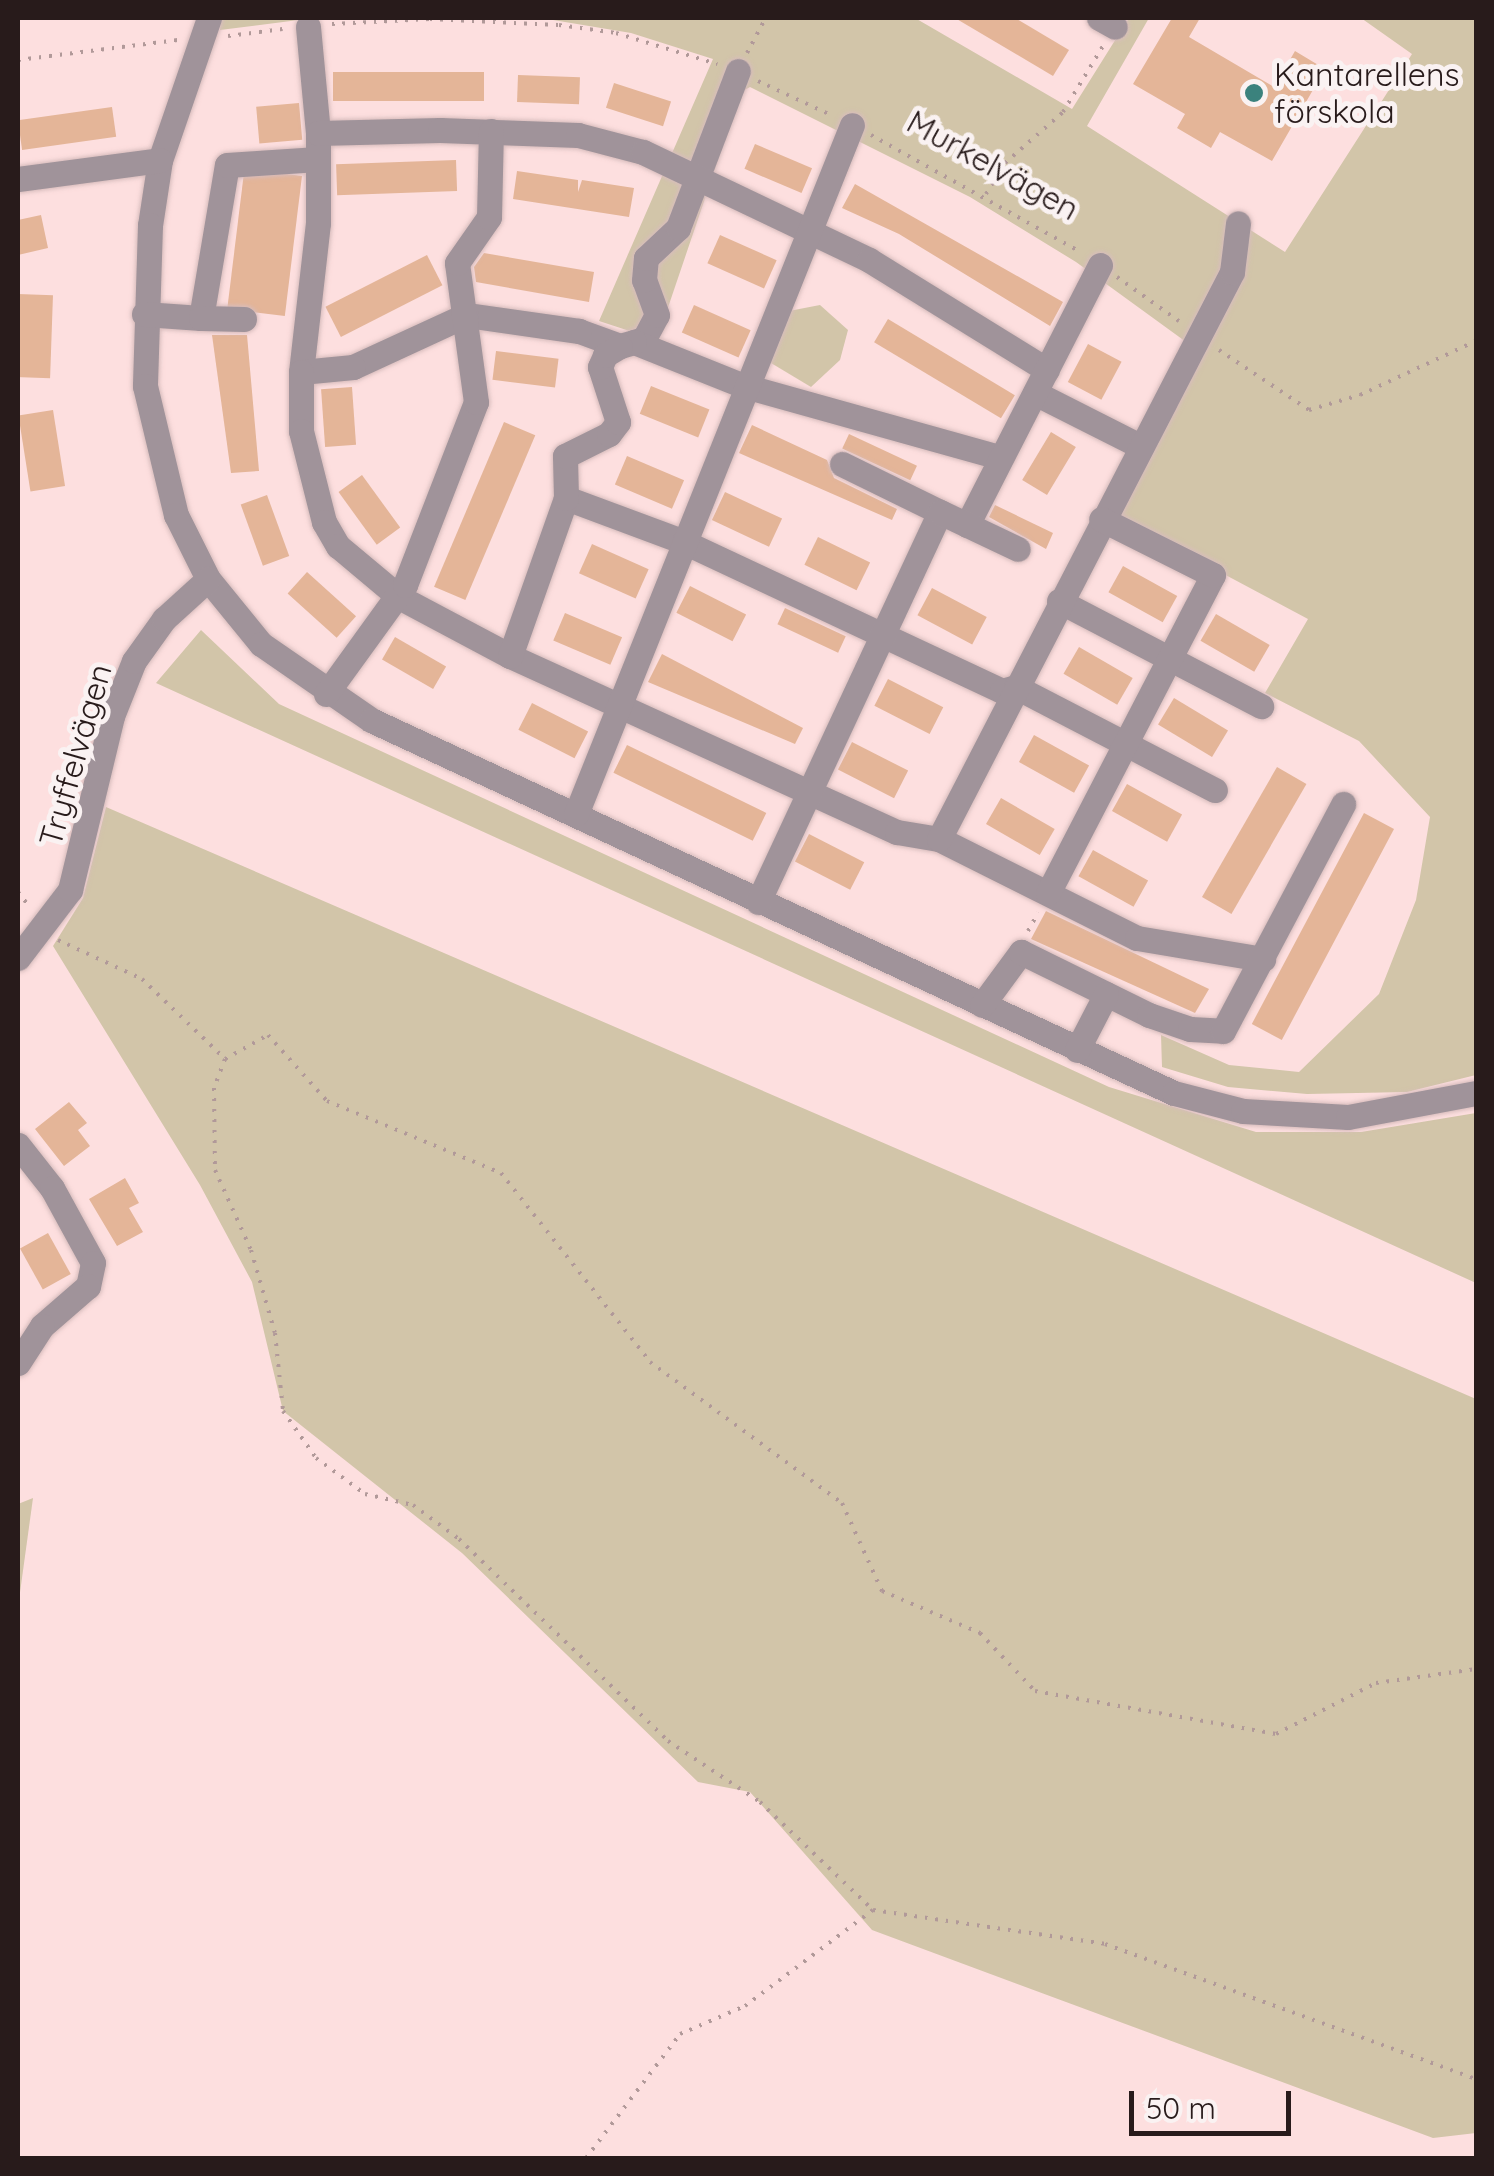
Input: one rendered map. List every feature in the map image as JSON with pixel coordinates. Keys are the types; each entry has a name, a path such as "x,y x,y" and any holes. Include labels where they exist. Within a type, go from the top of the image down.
{"street":[{"path":"308,26 318,146 318,223 301,372 302,431 324,522 338,546 399,597 510,656 620,702 898,832 939,839 1137,938 1263,959"},
{"path":"208,28 160,160 144,314 145,386 156,455 176,515 208,579 261,644 326,694 758,902 1174,1093 1278,1115 1348,1117 1476,1093"},
{"path":"510,656 566,498 566,456 609,434 618,422 600,366 605,354 644,339 657,315 644,280 646,258 678,228 738,71"},
{"path":"576,814 744,386 852,125"},
{"path":"326,694 399,597 476,402 457,263 489,216 491,131"},
{"path":"201,318 222,170 234,162 318,146 491,131 605,139 808,229 924,291 1041,381 1138,446"},
{"path":"18,179 160,160"},
{"path":"939,839 1100,519 1232,272 1238,223"},
{"path":"967,525 1100,264"},
{"path":"144,314 244,319"},
{"path":"301,372 353,367 466,316 579,330 744,386 1000,457"},
{"path":"842,464 1018,549"},
{"path":"566,498 684,542 1002,691 1016,687 1215,790"},
{"path":"758,902 940,512"},
{"path":"1048,893 1213,575 1100,519"},
{"name":"Tryffelvägen","path":"18,958 47,927 70,890 112,716 134,661 164,619 208,579"},
{"path":"1059,601 1261,706"},
{"path":"982,1005 1016,953 1190,1030 1223,1031 1343,804"},
{"path":"1077,1050 1106,994"},
{"path":"18,1145 52,1188 93,1264 88,1286 36,1334 18,1363"}],"path":[{"path":"559,18 559,25"},
{"path":"738,71 766,18"},
{"name":"Murkelvägen","path":"18,60 208,28 430,19 559,25 616,33 738,71 986,194 1100,264 1309,410 1360,396 1476,341"},
{"path":"986,194 1005,164 1063,112 1107,22"},
{"path":"18,892 60,942 142,979 225,1058"},
{"path":"1016,953 1048,893"},
{"path":"1476,1669 1376,1682 1276,1734 1035,1691 980,1633 882,1591 842,1503 650,1362 502,1173 327,1101 268,1034 225,1058 214,1088 215,1170 263,1290 283,1410 316,1458 365,1494 413,1505 459,1539 668,1741 760,1802 873,1910 1105,1944 1476,2078"},
{"path":"586,2158 680,2034 745,2006 873,1910"}],"shaded area":[{"path":"221,18 314,18 220,30"},
{"path":"541,18 915,18 1072,109 1129,18 1149,18 1087,126 1285,252 1412,54 1361,18 1476,18 1476,1075 1407,1092 1307,1094 1228,1087 1162,1067 1161,1035 1229,1065 1299,1072 1379,994 1416,900 1430,817 1359,741 1265,693 1308,619 1115,516 1204,355 1076,262 970,197 750,87 741,92 657,340 599,321 713,59 631,33"},
{"path":"820,305 848,330 840,360 811,387 771,363 776,331 789,311"},
{"path":"201,630 279,704 1109,1087 1256,1132 1361,1132 1476,1113 1476,1283 156,683"},
{"path":"106,807 1476,1399 1476,2133 1433,2138 872,1930 750,1792 698,1782 462,1553 283,1411 252,1282 200,1185 53,946 83,898"},
{"path":"33,1498 18,1607 18,1504"}],"building":[{"path":"955,18 1015,18 1069,50 1053,76"},
{"name":"Kantarellens förskola","path":"1172,18 1200,18 1189,37 1274,87 1295,51 1325,69 1272,161 1220,132 1211,148 1177,128 1185,114 1133,84"},
{"path":"333,72 484,72 484,101 333,101"},
{"path":"518,75 580,77 579,104 517,102"},
{"path":"614,83 671,102 663,126 606,108"},
{"path":"299,103 302,140 259,144 256,107"},
{"path":"112,107 116,137 22,150 18,120"},
{"path":"755,144 812,168 802,193 744,169"},
{"path":"456,160 457,191 337,195 336,164"},
{"path":"244,169 302,176 285,316 227,309"},
{"path":"517,171 578,180 578,192 582,180 634,188 629,217 513,199"},
{"path":"855,184 1063,302 1050,326 899,234 842,208"},
{"path":"41,215 48,248 18,255 18,220"},
{"path":"720,235 777,260 764,289 707,263"},
{"path":"484,253 594,272 589,302 476,282 474,267"},
{"path":"427,255 442,285 341,337 325,307"},
{"path":"18,294 53,295 50,378 18,377"},
{"path":"694,305 751,330 738,358 682,332"},
{"path":"888,319 1015,395 1001,418 874,342"},
{"path":"212,335 247,335 259,471 231,473"},
{"path":"1088,344 1122,362 1101,400 1068,382"},
{"path":"496,351 559,359 555,387 492,380"},
{"path":"651,386 709,410 698,437 640,414"},
{"path":"352,387 356,445 325,447 321,389"},
{"path":"53,410 65,486 30,492 18,415"},
{"path":"504,422 535,435 465,600 434,587"},
{"path":"752,425 827,460 834,478 897,509 892,520 739,453"},
{"path":"1051,432 1076,447 1047,495 1022,480"},
{"path":"849,434 917,466 910,480 842,449"},
{"path":"627,456 684,480 672,509 615,485"},
{"path":"362,475 400,528 377,545 339,492"},
{"path":"725,492 782,519 769,547 712,520"},
{"path":"267,495 289,556 263,566 241,505"},
{"path":"995,505 1053,533 1046,549 989,517"},
{"path":"818,537 870,562 857,590 804,565"},
{"path":"592,544 649,569 636,598 579,573"},
{"path":"1123,566 1177,596 1163,622 1108,592"},
{"path":"307,572 356,616 337,638 288,594"},
{"path":"690,586 746,615 733,641 676,613"},
{"path":"932,588 987,617 972,644 917,615"},
{"path":"785,608 846,636 838,653 777,624"},
{"path":"565,613 622,637 610,665 553,641"},
{"path":"1216,614 1270,645 1254,672 1200,641"},
{"path":"395,637 446,666 433,689 382,660"},
{"path":"1079,647 1133,678 1117,705 1064,674"},
{"path":"662,654 803,728 795,744 648,682"},
{"path":"888,679 943,707 930,734 874,706"},
{"path":"1174,698 1228,730 1212,757 1158,725"},
{"path":"532,703 588,732 575,758 518,730"},
{"path":"1034,735 1089,766 1074,793 1019,762"},
{"path":"852,742 908,771 894,798 838,770"},
{"path":"627,745 766,813 753,841 613,773"},
{"path":"1277,767 1306,784 1231,914 1202,897"},
{"path":"1127,784 1182,815 1167,842 1112,811"},
{"path":"1001,798 1055,829 1040,855 986,824"},
{"path":"1364,813 1394,829 1282,1040 1252,1024"},
{"path":"809,834 864,862 850,890 795,862"},
{"path":"1093,850 1148,881 1134,907 1078,876"},
{"path":"1046,911 1209,989 1195,1013 1031,939"},
{"path":"69,1102 87,1123 78,1130 90,1146 64,1166 35,1129"},
{"path":"125,1178 139,1203 129,1208 143,1232 117,1246 89,1199"},
{"path":"48,1233 71,1274 43,1290 20,1249"}],"place":[{"name":"Kantarellens förskola","path":"1254,93"}]}
